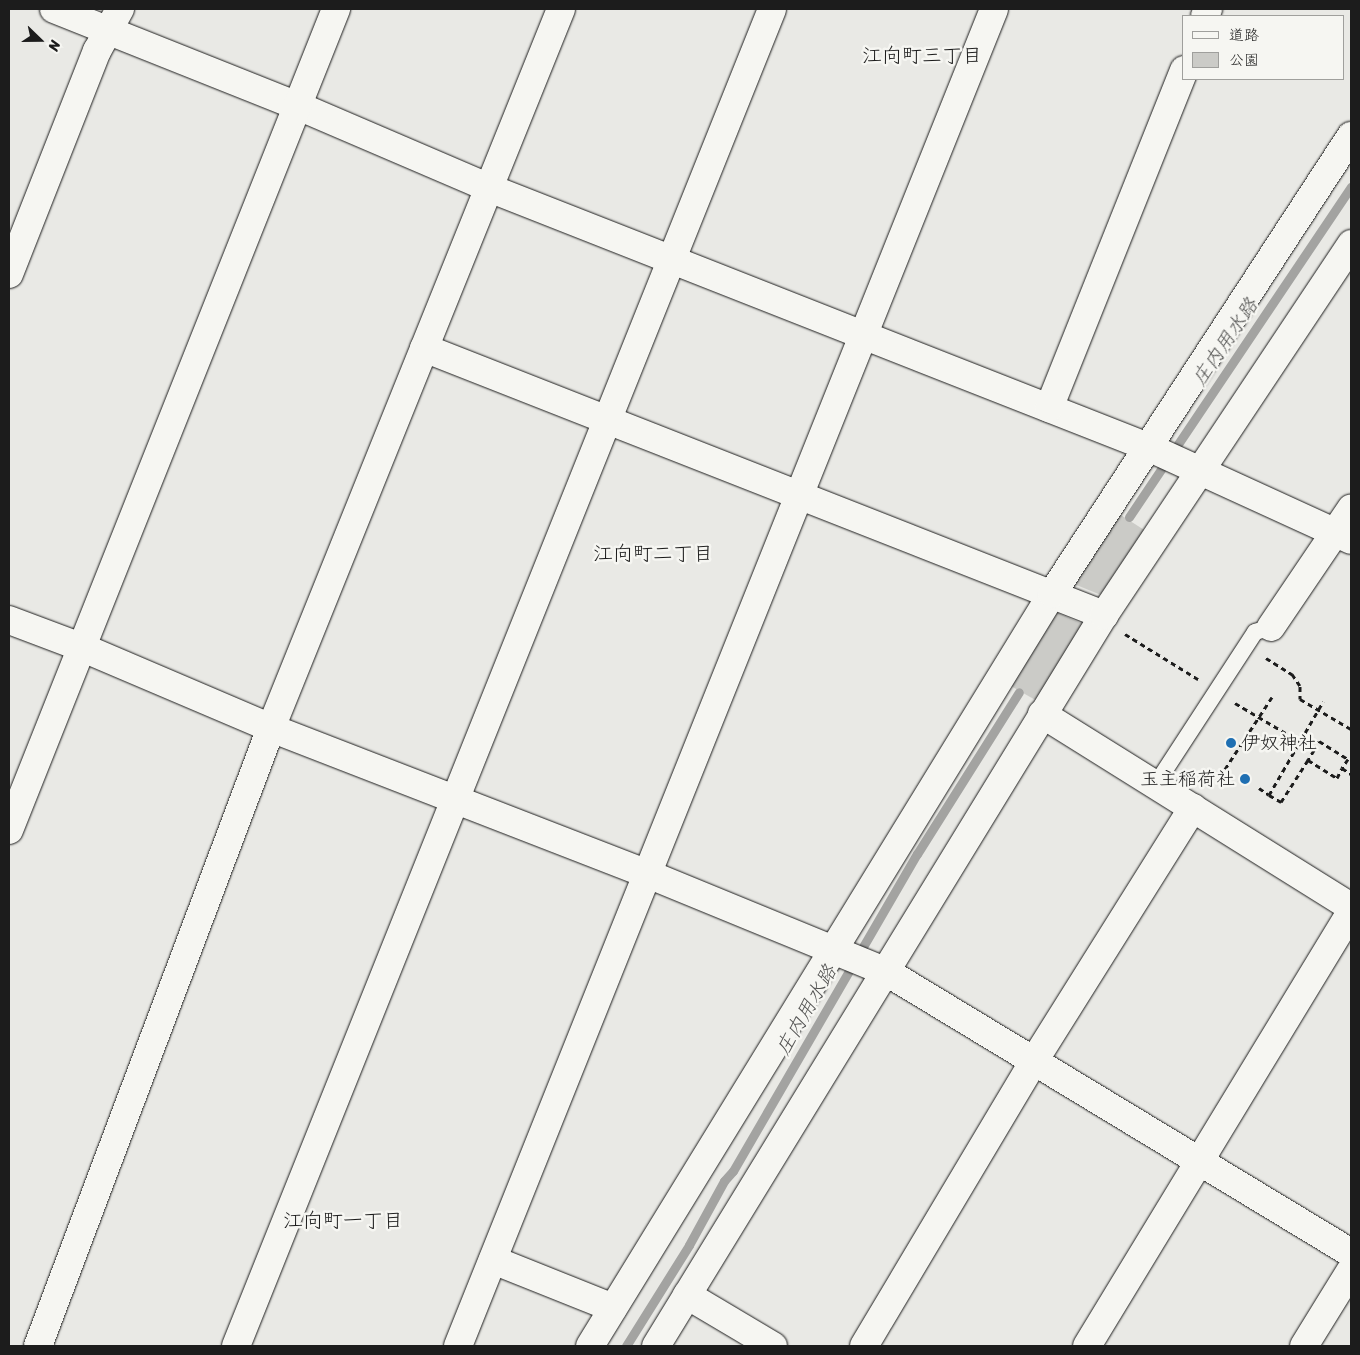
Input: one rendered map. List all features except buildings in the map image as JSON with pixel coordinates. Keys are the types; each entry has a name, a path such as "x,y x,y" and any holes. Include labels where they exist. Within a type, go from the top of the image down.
{"street":[{"path":"54,9 114,20 298,106 489,188 1148,447 1342,536"},
{"path":"9,830 336,9"},
{"path":"38,1346 271,728 561,9"},
{"path":"236,1346 457,800 772,9"},
{"path":"458,1346 994,9"},
{"path":"9,274 97,51 114,20"},
{"path":"1049,408 1182,75"},
{"path":"590,1346 836,949 1052,594 1351,136"},
{"path":"656,1346 1042,714 1113,623 1200,470 1351,244"},
{"path":"424,348 1052,594 1113,623"},
{"path":"1271,627 1342,536 1351,509"},
{"path":"9,620 81,647 271,728 836,949 885,972 1351,1253"},
{"path":"1042,714 1351,907"},
{"path":"864,1346 1034,1061 1193,808"},
{"path":"1087,1346 1351,912"},
{"path":"493,1260 614,1308"},
{"path":"1304,1346 1351,1270"},
{"path":"687,1295 773,1346"}],"lane":[{"path":"1156,784 1255,632 1271,627"}],"path":[{"path":"1113,623 1217,691 1314,750"},
{"path":"1259,654 1292,674 1300,686 1300,699 1351,729"},
{"path":"1225,769 1272,697"},
{"path":"1269,795 1301,743 1323,702"},
{"path":"1259,788 1281,802 1319,741 1348,759"},
{"path":"1308,760 1337,778 1351,754"},
{"path":"1342,768 1351,774"}],"green space":[{"path":"1116,512 1149,533 1109,592 1101,595 1069,582"},
{"path":"1056,612 1085,625 1039,702 1009,685"}],"waterway":[{"name":"庄内用水路","path":"1129,517 1351,187"},
{"name":"庄内用水路","path":"626,1346 689,1245 724,1181 733,1171 917,854 1019,692"}],"place":[{"name":"伊奴神社","path":"1231,743"},
{"name":"玉主稲荷社","path":"1245,779"}],"district":[{"name":"江向町三丁目","path":"922,55"},
{"name":"江向町二丁目","path":"653,553"},
{"name":"江向町一丁目","path":"343,1220"}]}
